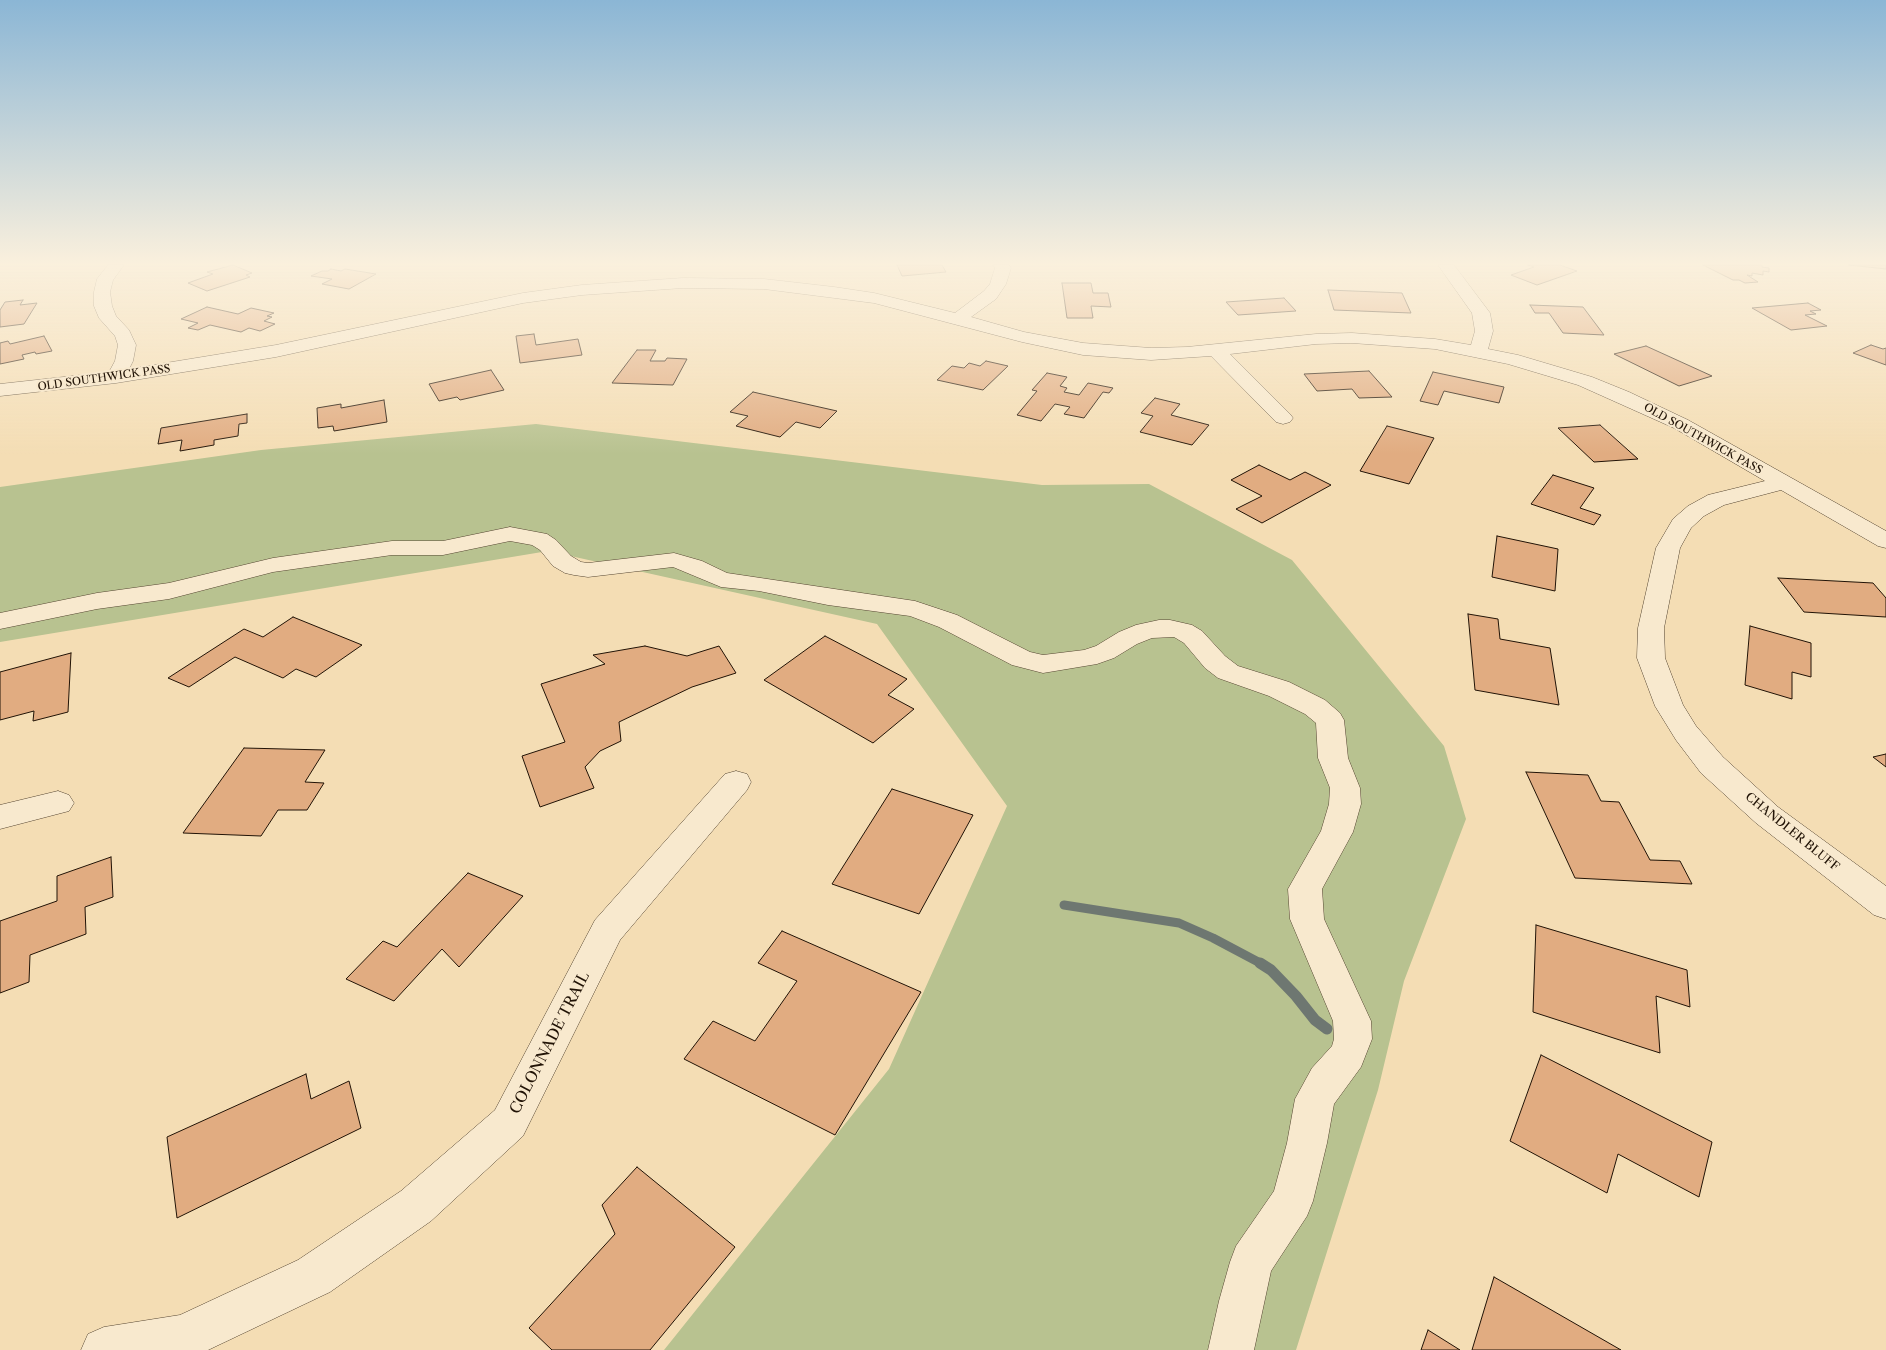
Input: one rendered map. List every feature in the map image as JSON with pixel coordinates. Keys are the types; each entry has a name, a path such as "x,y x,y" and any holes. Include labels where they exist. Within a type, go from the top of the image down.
{"street":[{"path":"116,377 124,361 126,345 122,334 117,328"},
{"name":"OLD SOUTHWICK PASS","path":"0,390 116,377 276,351 383,328"},
{"name":"OLD SOUTHWICK PASS","path":"990,328 1022,337 1083,349 1151,354 1217,351 1316,338 1352,338 1435,344 1478,351 1548,369 1622,396 1680,424 1886,541"},
{"path":"1478,351 1484,328"},
{"path":"1217,351 1283,418"},
{"name":"CHANDLER BLUFF","path":"1783,483 1716,500 1696,511 1680,524 1666,556 1651,628 1651,658 1669,706 1686,733 1712,765 1767,815 1886,905"},
{"path":"0,621 98,601 169,590 273,565 392,548 443,548 510,534 539,538 562,561 574,568 588,570 674,560 693,566 721,580 760,584 828,597 915,609 948,621 1022,659 1043,664 1087,658 1105,652 1145,631 1170,628 1182,631 1193,637 1215,662 1228,672 1279,689 1315,707 1330,720 1333,758 1345,788 1345,804 1337,832 1305,889 1307,919 1352,1021 1353,1039 1348,1054 1326,1081 1315,1099 1307,1143 1292,1201 1252,1262 1241,1301 1231,1350"},
{"name":"COLONNADE TRAIL","path":"104,1350 183,1338 314,1276 416,1206 509,1123 607,930 736,782"},
{"path":"0,817 58,803"}],"green space":[{"path":"536,424 1042,485 1149,484 1292,560 1444,746 1466,819 1404,981 1378,1090 1296,1350 664,1350 889,1069 1007,806 877,624 548,551 0,642 0,487 261,450"}],"building":[{"path":"223,328 249,328 241,332"},
{"path":"249,328 266,328 260,331"},
{"path":"1560,328 1599,328 1604,335 1563,333"},
{"path":"1787,328 1809,328 1791,330"},
{"path":"534,334 536,345 578,339 582,355 520,363 516,336"},
{"path":"44,336 52,351 22,355 24,359 0,364 0,343 8,341 10,344"},
{"path":"1871,345 1883,349 1886,348 1886,365 1853,353"},
{"path":"1646,346 1712,376 1679,386 1614,354"},
{"path":"637,350 656,350 650,361 665,361 667,358 687,359 673,385 612,383"},
{"path":"986,361 1008,366 983,390 937,380 952,366 964,368 969,363 980,366"},
{"path":"491,370 504,390 460,400 457,397 439,401 429,384"},
{"path":"1369,371 1392,397 1359,398 1352,389 1317,391 1304,374"},
{"path":"1433,372 1504,387 1499,403 1444,391 1438,405 1420,401"},
{"path":"1047,373 1067,377 1060,386 1067,388 1064,392 1079,395 1088,383 1113,388 1109,393 1103,392 1084,418 1064,414 1070,407 1055,404 1041,421 1017,415 1037,391 1032,390"},
{"path":"753,392 837,411 820,428 796,422 780,437 736,426 748,416 730,412"},
{"path":"1155,398 1180,404 1171,415 1209,425 1192,445 1140,432 1153,416 1141,413"},
{"path":"384,400 387,422 334,431 333,426 318,428 317,408 341,404 341,408"},
{"path":"247,414 247,423 239,424 238,436 214,440 214,445 180,451 182,440 158,444 161,428"},
{"path":"1600,425 1638,459 1594,462 1558,428"},
{"path":"1387,426 1434,438 1409,484 1360,471"},
{"path":"1259,465 1290,480 1305,472 1331,485 1262,523 1236,509 1262,496 1231,480"},
{"path":"1553,475 1594,488 1580,508 1601,515 1594,525 1531,504"},
{"path":"1497,536 1558,549 1555,591 1492,577"},
{"path":"1778,578 1873,583 1886,598 1886,617 1804,612"},
{"path":"1468,614 1498,619 1500,639 1550,648 1559,705 1475,690"},
{"path":"293,617 362,645 316,677 296,669 283,678 235,657 189,687 168,678 244,629 263,637"},
{"path":"1750,626 1811,643 1811,677 1792,672 1792,699 1745,685"},
{"path":"825,636 907,679 888,695 914,709 873,743 764,680"},
{"path":"645,646 687,656 719,646 736,673 692,687 619,722 621,741 600,751 585,767 594,788 540,807 522,756 565,742 541,684 605,664 593,655"},
{"path":"71,653 68,712 33,721 34,711 0,720 0,672"},
{"path":"244,748 325,750 305,782 324,783 307,810 278,810 261,836 183,833"},
{"path":"1886,754 1886,767 1873,757"},
{"path":"1526,772 1588,775 1601,801 1619,802 1650,860 1680,861 1692,884 1575,878"},
{"path":"892,789 973,815 919,914 832,884"},
{"path":"111,857 113,897 85,907 86,934 30,955 29,982 0,993 0,921 57,901 57,876"},
{"path":"468,873 523,896 459,967 442,949 394,1001 346,979 383,941 397,947"},
{"path":"1536,925 1687,970 1690,1007 1656,996 1660,1053 1533,1012"},
{"path":"782,931 921,992 835,1135 684,1059 713,1021 755,1041 797,981 758,963"},
{"path":"1541,1055 1712,1142 1699,1197 1618,1154 1607,1193 1510,1141"},
{"path":"306,1074 311,1099 349,1081 361,1128 177,1218 167,1137"},
{"path":"637,1167 735,1247 650,1350 552,1350 529,1328 615,1234 602,1205"},
{"path":"1494,1277 1621,1350 1472,1350"},
{"path":"1428,1330 1460,1350 1421,1350"}],"waterway":[{"path":"1064,905 1179,923 1213,938 1262,964"},
{"path":"1260,963 1271,970 1296,996 1315,1020 1327,1029"}]}
